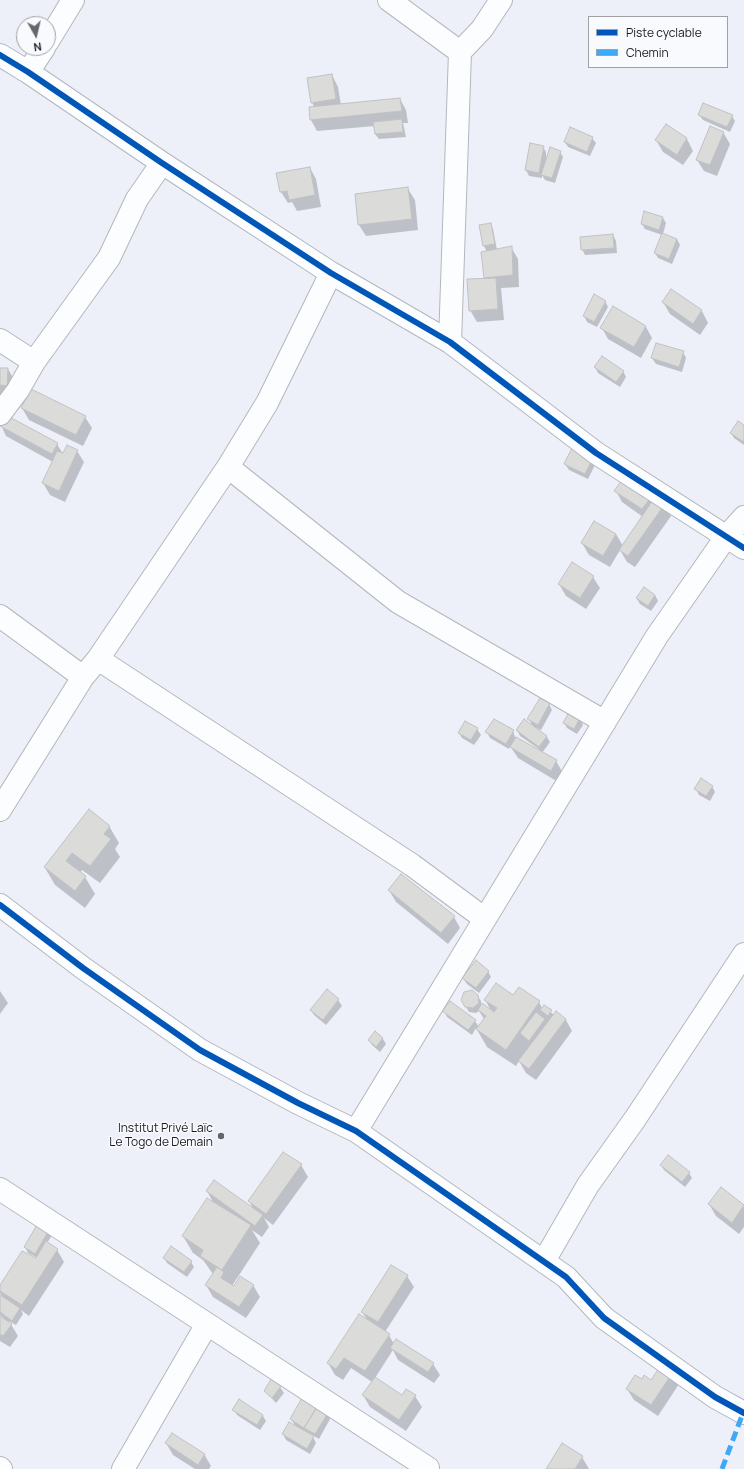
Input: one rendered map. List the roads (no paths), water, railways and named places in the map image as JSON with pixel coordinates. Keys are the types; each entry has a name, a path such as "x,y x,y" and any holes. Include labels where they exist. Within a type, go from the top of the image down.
{"street":[{"path":"56,28 73,0"},
{"path":"389,0 460,52"},
{"path":"450,342 460,52 482,28 500,0"},
{"path":"0,55 28,72 162,164 331,273 450,342 596,453 735,543"},
{"path":"28,72 39,56"},
{"path":"0,414 18,390 34,362 109,258 137,199 162,164"},
{"path":"0,810 83,677 98,659 228,467 267,403 331,273"},
{"path":"0,340 34,362"},
{"path":"228,467 398,602 605,722"},
{"path":"356,1131 657,636 735,543 744,517"},
{"path":"0,616 83,677"},
{"path":"98,659 412,865 485,919"},
{"path":"0,905 83,968 200,1050 298,1103 356,1131 566,1277 604,1318 715,1397 744,1413"},
{"path":"544,1261 588,1185 635,1119 744,954"},
{"path":"0,1189 428,1468"},
{"path":"123,1469 208,1324"}],"place":[{"name":"Institut Privé Laïc Le Togo de Demain","path":"221,1136"}]}
